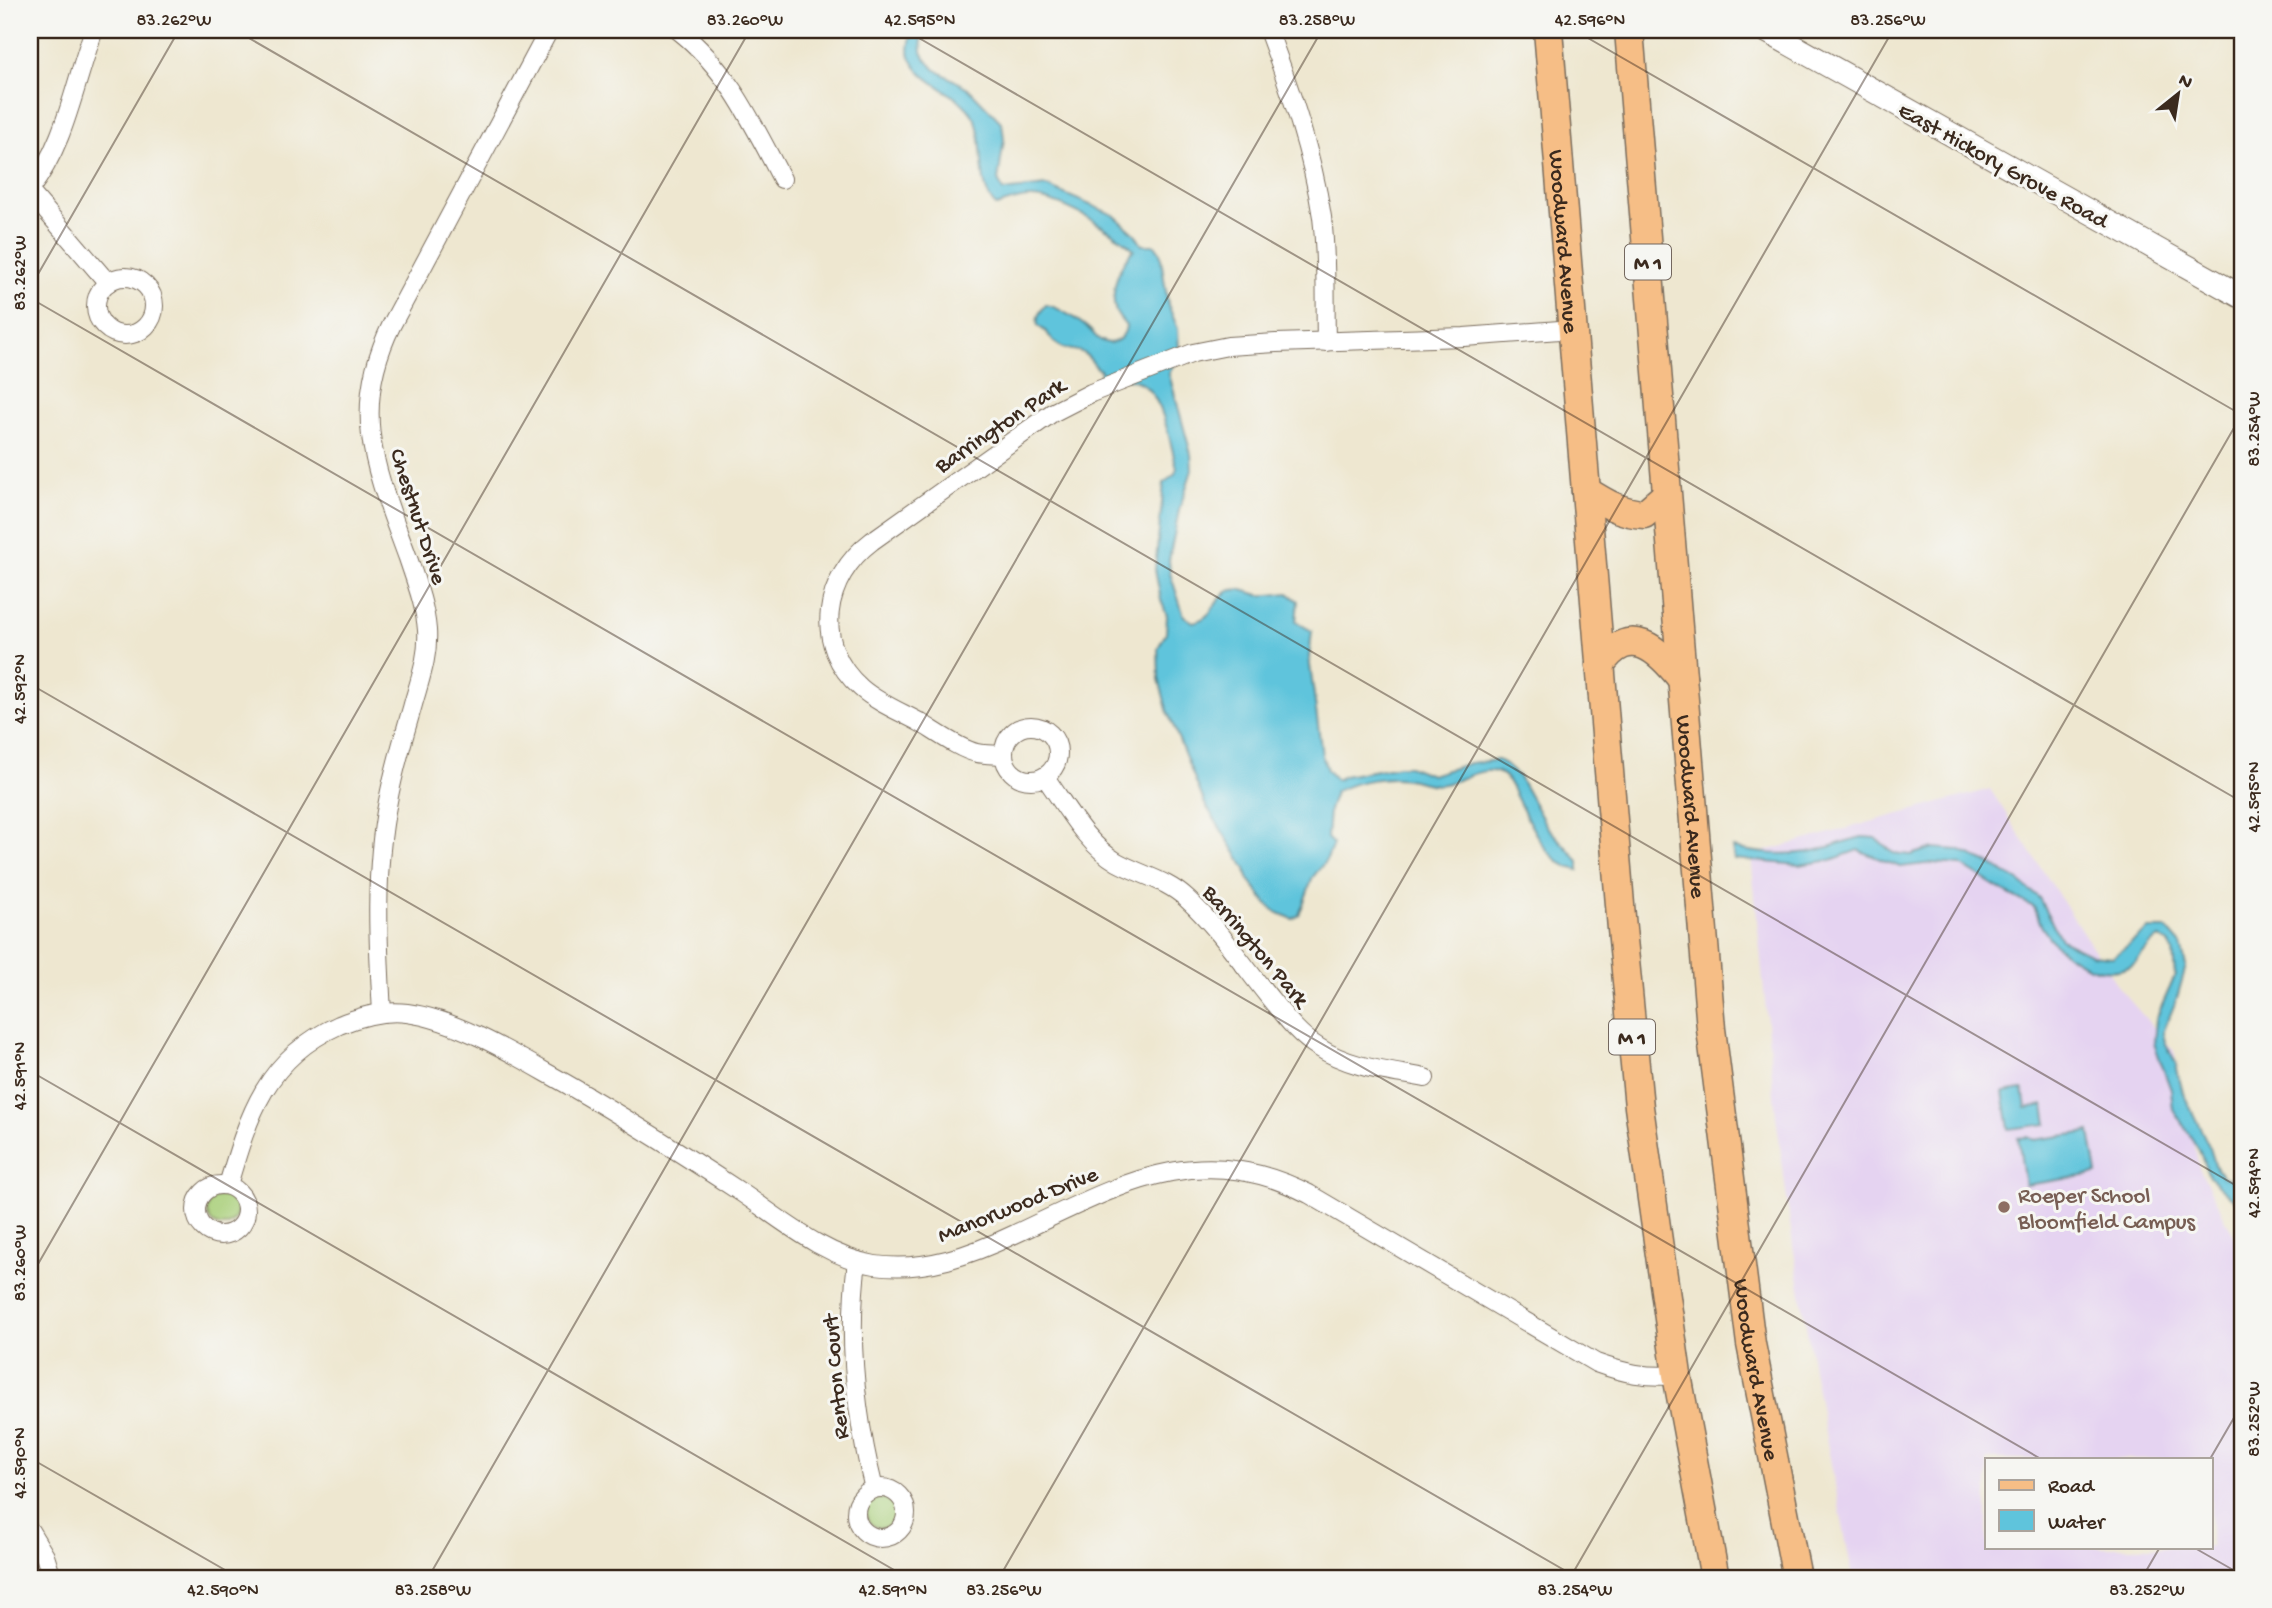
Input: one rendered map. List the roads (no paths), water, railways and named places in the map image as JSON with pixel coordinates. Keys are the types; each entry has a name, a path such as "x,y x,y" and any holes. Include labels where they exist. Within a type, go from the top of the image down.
{"main road":[{"name":"Woodward Avenue","path":"1548,30 1639,1107 1677,1375 1715,1578"},
{"name":"Woodward Avenue","path":"1629,30 1711,1029 1751,1344 1797,1578"},
{"path":"1586,491 1629,514 1644,514 1666,495"},
{"path":"1601,665 1611,652 1624,644 1638,642 1657,650 1682,679"}],"street":[{"path":"94,30 56,145 42,174 30,190 108,283"},
{"name":"Chestnut Drive","path":"382,1013 379,957 381,844 395,767 422,672 427,642 423,603 376,469 369,423 371,383 392,324 549,30"},
{"path":"678,30 708,56 735,91 782,179"},
{"path":"1268,30 1300,119 1313,169 1325,253 1326,342"},
{"name":"East Hickory Grove Road","path":"1765,30 2242,297"},
{"name":"Barrington Park","path":"1004,755 975,753 862,689 844,668 836,652 830,627 832,600 842,572 859,551 1039,421 1091,393 1193,353 1228,346 1464,337 1573,329"},
{"path":"1037,726 1056,741 1059,757 1052,772 1045,777 1038,780 1022,779 1009,769 1004,755 1008,739 1020,728 1037,726"},
{"name":"Barrington Park","path":"1045,777 1087,835 1103,852 1128,867 1163,882 1188,900 1283,1015 1308,1040 1329,1053 1363,1067 1425,1078"},
{"name":"Manorwood Drive","path":"228,1185 244,1130 266,1087 297,1051 323,1033 363,1016 382,1013 411,1014 446,1024 531,1064 627,1118 819,1244 857,1261 896,1266 941,1262 980,1250 1086,1200 1145,1178 1190,1168 1233,1168 1273,1178 1309,1194 1596,1363 1627,1374 1656,1377 1677,1375"},
{"name":"Renton Court","path":"857,1261 852,1307 853,1364 859,1423 874,1489"},
{"path":"30,1531 45,1556 52,1578"}],"water":[{"path":"911,30 921,30 922,52 934,69 968,88 1002,123 1004,139 998,180 1003,191 1046,186 1114,215 1135,234 1142,245 1155,245 1160,252 1168,305 1178,329 1179,353 1169,374 1191,454 1192,470 1179,510 1169,560 1170,573 1184,616 1193,622 1200,620 1219,599 1233,590 1264,595 1288,593 1298,601 1296,622 1312,631 1309,658 1322,755 1327,770 1336,780 1344,776 1399,766 1409,766 1431,775 1470,763 1498,760 1519,777 1547,827 1579,861 1579,870 1568,867 1549,853 1509,782 1498,773 1483,771 1440,785 1384,778 1353,784 1335,792 1329,810 1327,838 1333,844 1327,859 1313,877 1299,915 1293,919 1276,912 1267,904 1248,878 1246,869 1205,804 1168,713 1159,679 1158,648 1166,633 1167,616 1155,570 1164,483 1175,474 1177,468 1159,405 1144,386 1134,380 1100,377 1101,371 1087,356 1058,345 1038,326 1038,317 1046,305 1075,319 1106,343 1118,340 1124,334 1126,326 1116,312 1115,287 1120,270 1134,249 1099,224 1055,203 1029,198 996,206 986,189 977,124 963,104 916,67 909,53"},
{"path":"1862,837 1876,838 1893,853 1911,855 1933,848 1958,850 1990,864 2020,882 2039,898 2061,940 2092,955 2113,957 2149,929 2167,929 2181,945 2186,966 2163,1033 2165,1042 2175,1061 2183,1093 2210,1148 2216,1167 2222,1176 2234,1181 2242,1195 2242,1207 2209,1177 2199,1150 2173,1109 2171,1090 2154,1043 2156,1019 2175,976 2173,951 2169,943 2159,938 2129,967 2104,970 2079,962 2058,946 2042,927 2034,907 1961,865 1933,863 1900,867 1858,850 1831,860 1799,865 1734,859 1732,848 1770,853 1799,853"},
{"path":"2023,1089 2026,1108 2044,1105 2047,1124 2009,1129 2003,1092"},
{"path":"2090,1132 2097,1174 2025,1185 2018,1138 2028,1137 2034,1140"}],"place":[{"name":"Roeper School Bloomfield Campus","path":"2004,1207"}]}
